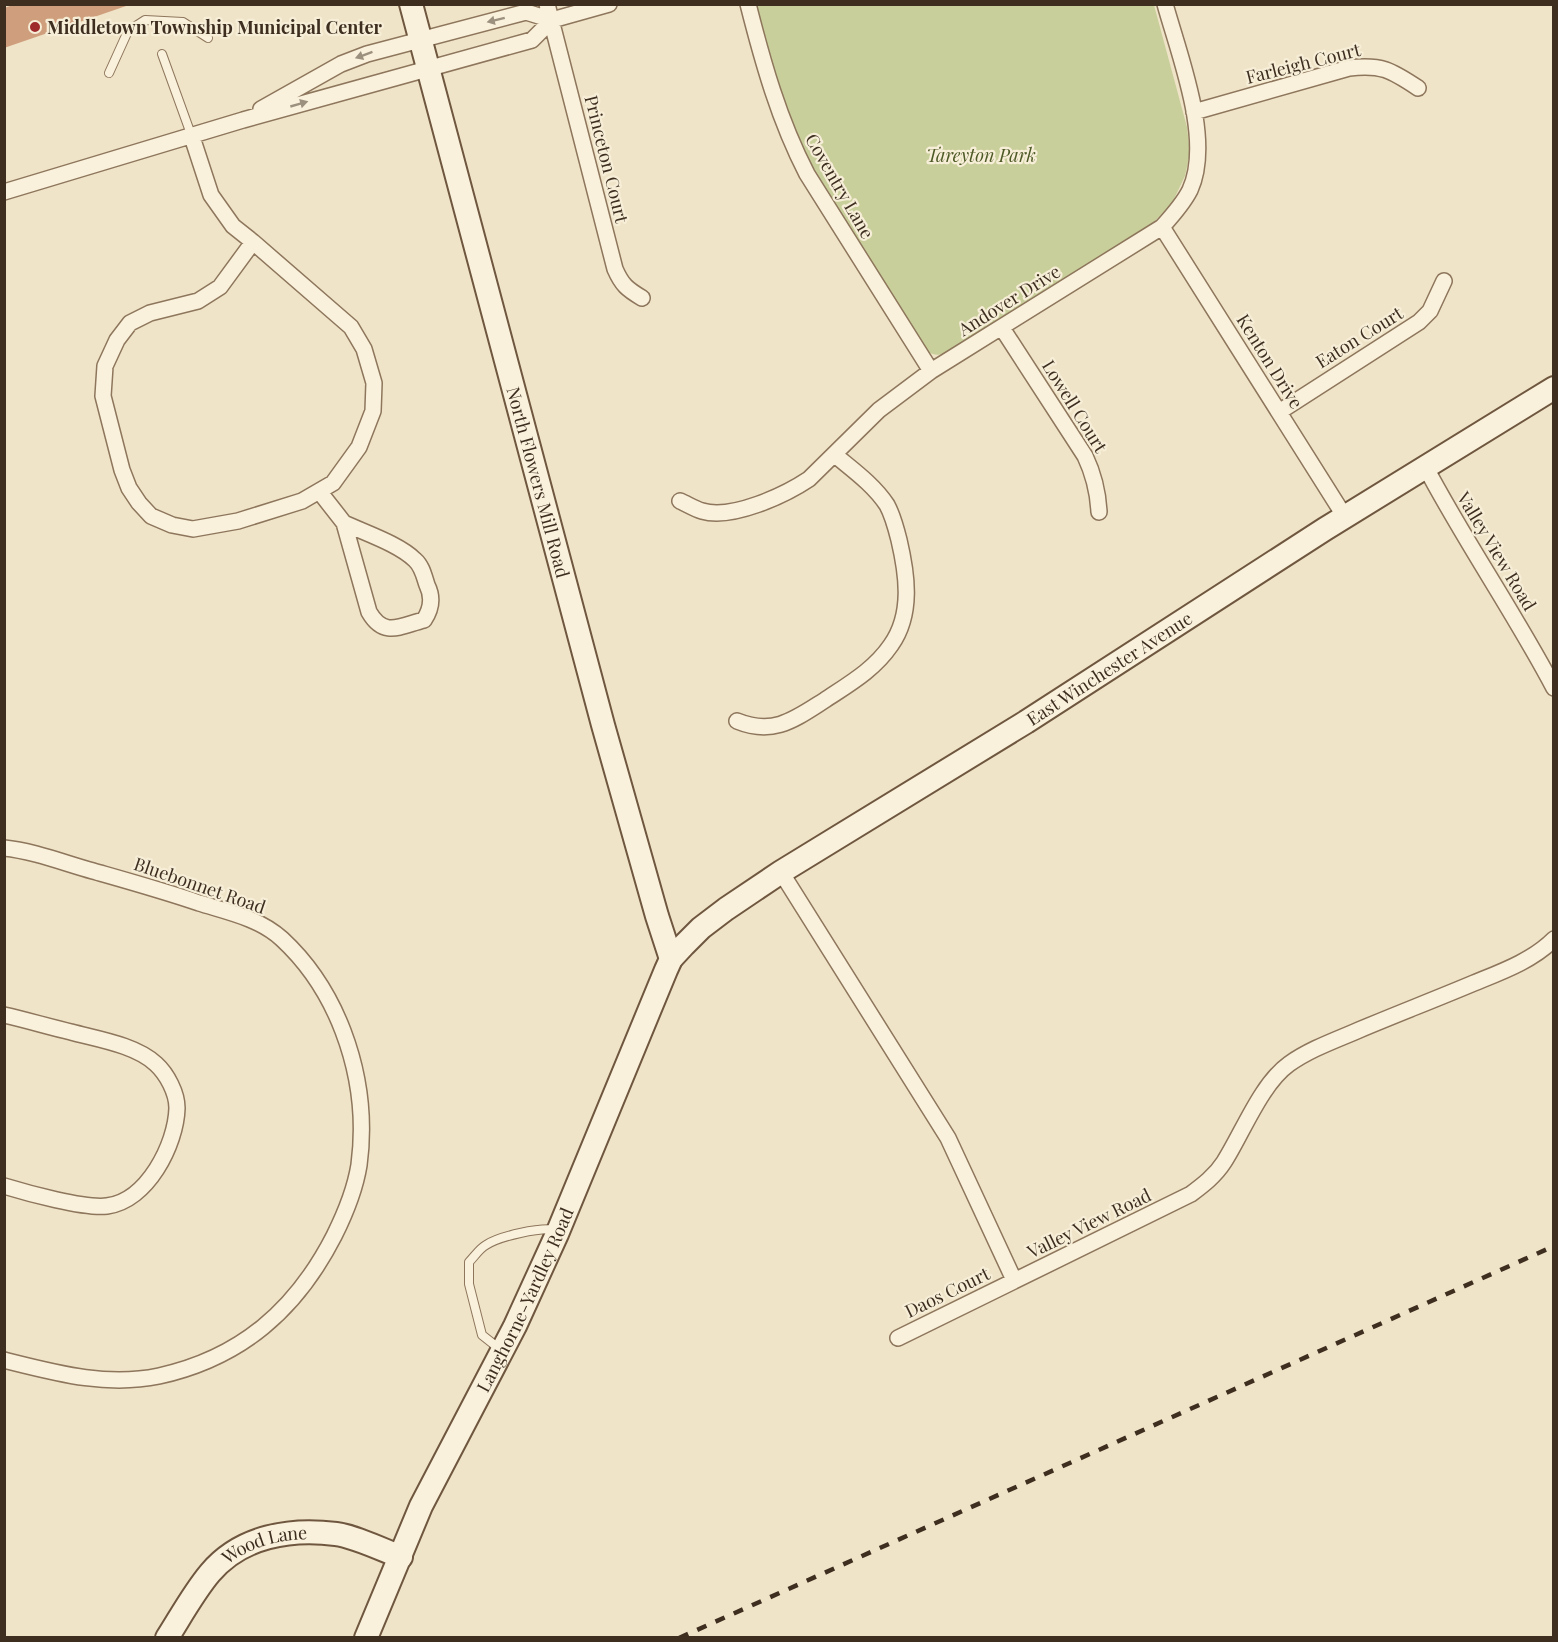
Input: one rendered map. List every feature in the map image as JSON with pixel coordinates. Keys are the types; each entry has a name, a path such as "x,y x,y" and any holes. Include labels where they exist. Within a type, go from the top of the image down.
{"main road":[{"name":"North Flowers Mill Road","path":"411,4 603,725 671,959"},
{"name":"East Winchester Avenue","path":"671,959 701,928 781,872 1026,722 1425,466 1554,388"},
{"name":"Langhorne-Yardley Road","path":"366,1638 421,1506 502,1351 558,1230 671,959"},
{"name":"Wood Lane","path":"167,1638 211,1572 237,1549 267,1536 293,1533 338,1534 401,1557"}],"street":[{"name":"Princeton Court","path":"548,4 615,269 621,283 642,298"},
{"path":"4,192 243,120 532,40 552,20 609,4"},
{"name":"Coventry Lane","path":"748,4 779,111 794,149 807,174 931,371"},
{"name":"Andover Drive","path":"680,501 703,512 724,512 770,499 797,487 835,455 879,410 931,371 1162,227 1190,191 1198,156 1194,112 1165,4"},
{"path":"243,120 341,64 368,54 526,12 552,20"},
{"name":"Farleigh Court","path":"1194,112 1349,68 1378,67 1398,75 1418,88"},
{"path":"192,137 211,195 233,226 253,242 351,327 364,349 374,383 373,411 359,447 333,483 302,501 238,521 193,529 172,525 151,516 134,496 122,470 103,396 105,366 117,340 130,323 150,313 198,301 220,287 253,242"},
{"name":"Kenton Drive","path":"1162,227 1345,518"},
{"name":"Eaton Court","path":"1279,412 1419,322 1430,311 1444,281"},
{"name":"Lowell Court","path":"1002,328 1085,456 1095,482 1099,512"},
{"path":"737,721 758,728 771,728 811,709 875,665 896,638 902,622 907,587 905,566 894,520 887,505 876,491 835,455"},
{"name":"Valley View Road","path":"1425,466 1447,508 1530,641 1554,688"},
{"path":"319,491 344,523 369,612 374,622 383,628 391,629 424,620 431,603 431,594 414,558 344,523"},
{"name":"Bluebonnet Road","path":"4,848 151,887 248,918 271,930 303,962 326,994 336,1013 349,1046 356,1074 361,1107 361,1128 358,1168 350,1201 321,1262 292,1300 255,1334 213,1358 191,1367 141,1379 112,1380 66,1376 4,1360"},
{"name":"Valley View Road","path":"781,872 948,1138 1014,1280 1184,1198 1210,1179 1224,1163 1245,1122 1275,1078 1293,1061 1343,1037 1495,975 1530,958 1554,939"},
{"path":"4,1015 120,1044 155,1062 168,1078 177,1106 174,1131 161,1161 152,1177 133,1196 108,1206 89,1205 4,1186"},
{"name":"Daos Court","path":"898,1338 1014,1280"}],"lane":[{"path":"109,73 128,32 145,20 183,22 208,38"},
{"path":"162,54 192,137"},
{"path":"502,1351 482,1335 469,1284 469,1262 485,1245 546,1228 558,1230"}],"green space":[{"name":"Tareyton Park","path":"756,5 1154,5 1187,127 1190,153 1185,176 1172,203 1153,223 950,351 940,355 932,354 926,351 825,192 802,149 784,104"}],"building":[{"name":"Middletown Township Municipal Center","path":"16,4 129,5 4,48 4,8"}],"railway":[{"path":"679,1638 1554,1246"}],"place":[{"name":"Middletown Township Municipal Center","path":"35,27"}]}
